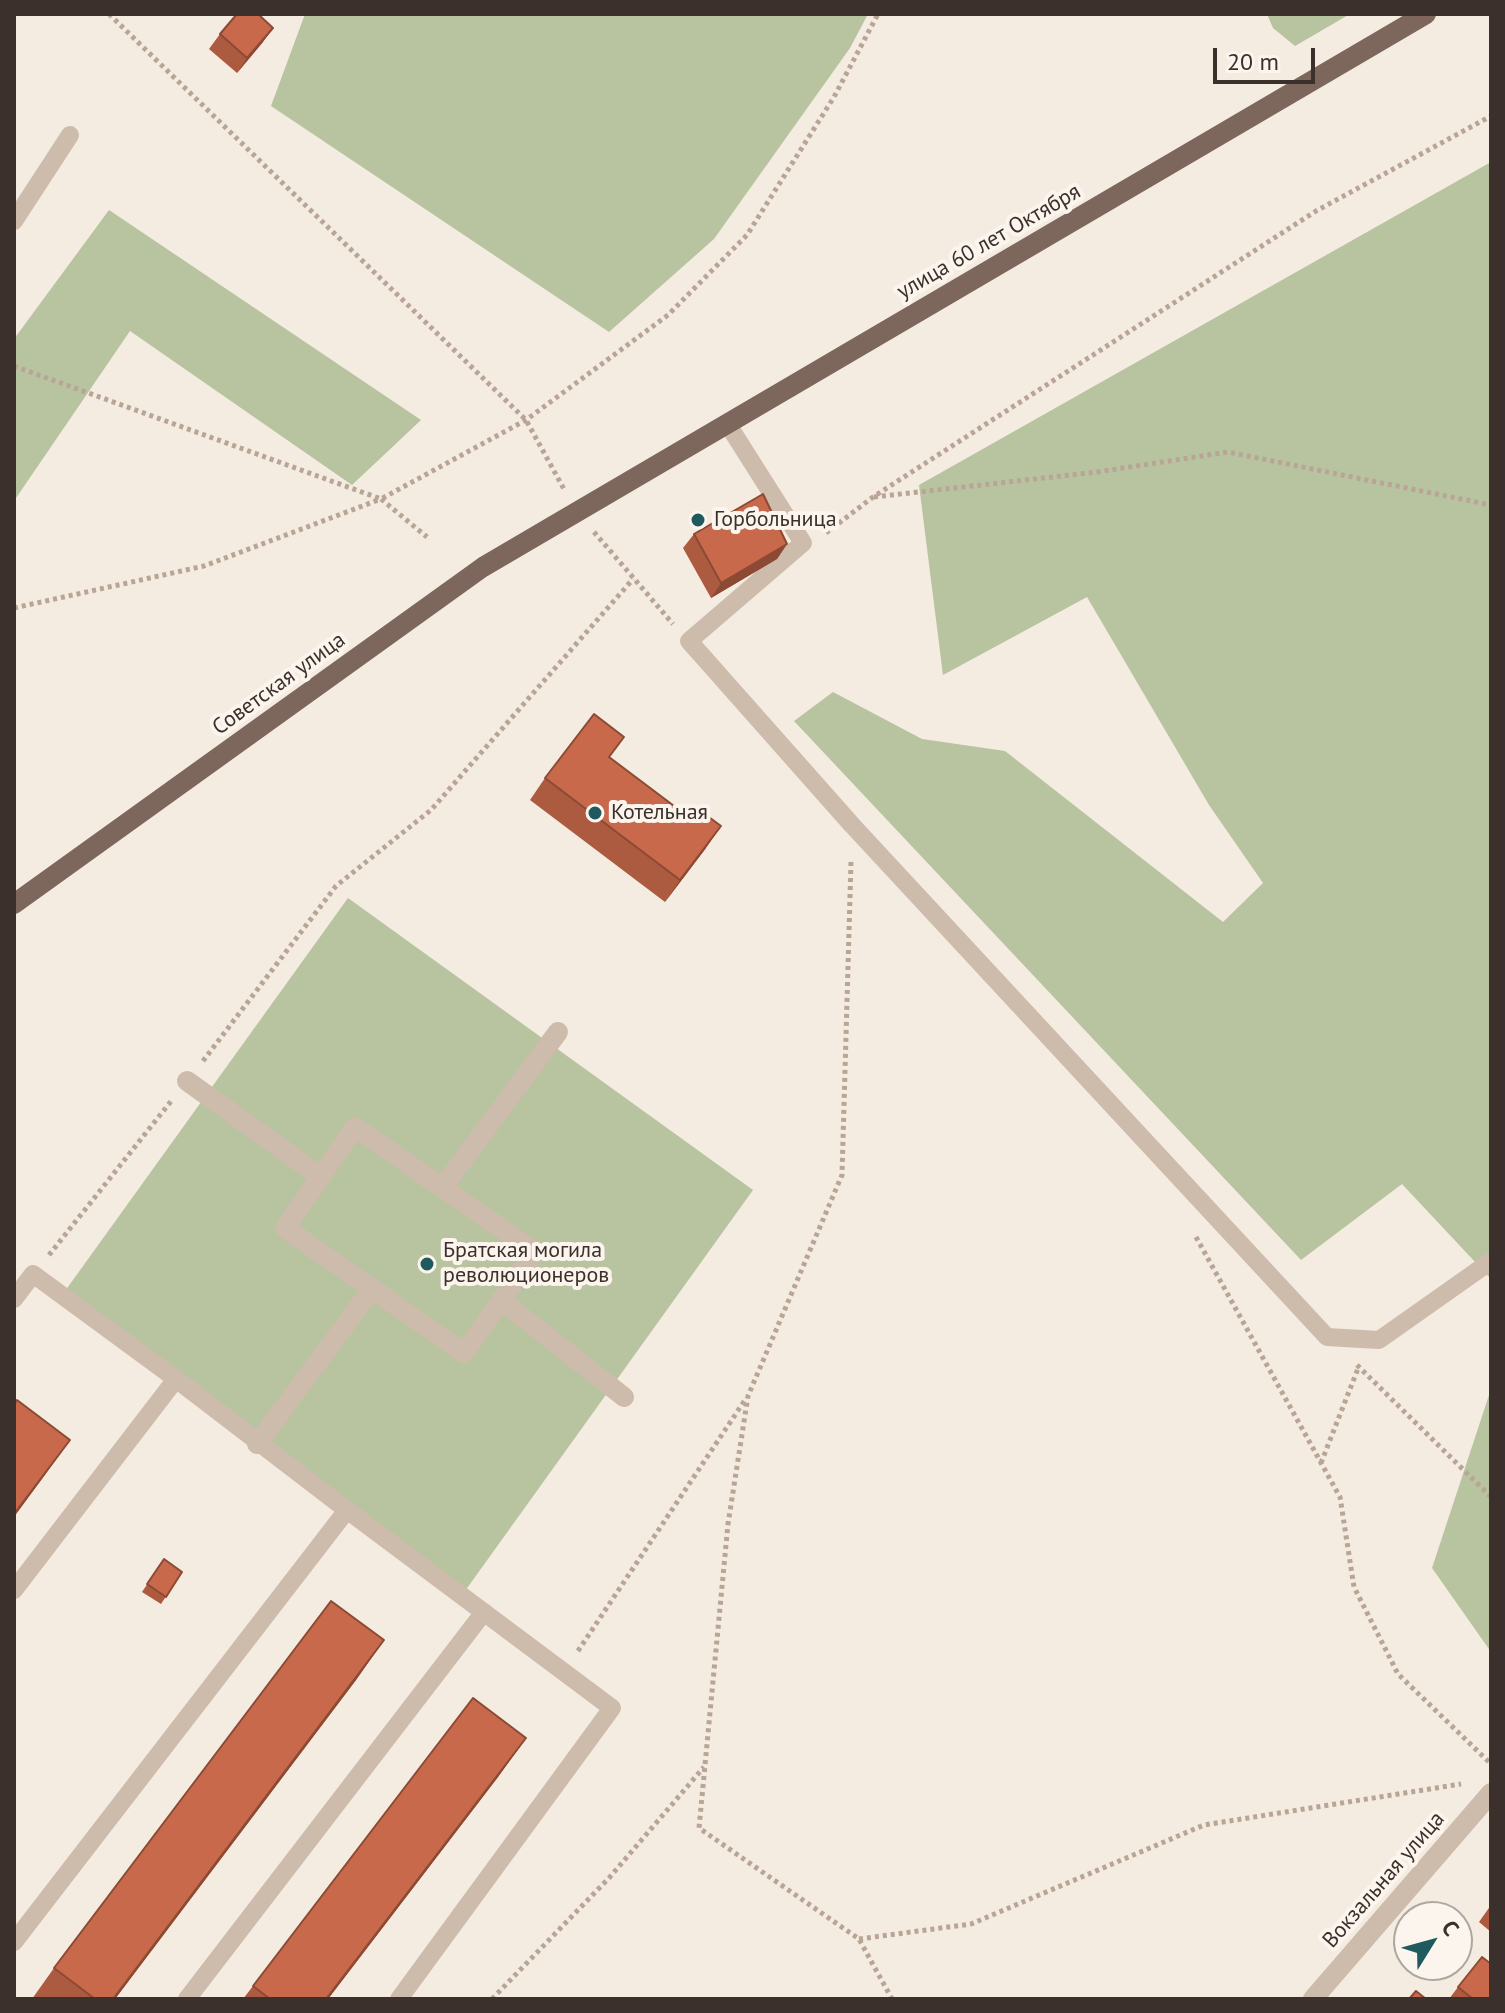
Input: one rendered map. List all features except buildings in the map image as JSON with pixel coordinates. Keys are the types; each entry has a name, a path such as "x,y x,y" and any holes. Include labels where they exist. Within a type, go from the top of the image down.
{"main road":[{"name":"улица 60 лет Октября","path":"578,514 727,423 1426,14"},
{"name":"Советская улица","path":"14,904 483,567 578,514"}],"street":[{"path":"442,1188 558,1032"},
{"path":"187,1081 321,1177"},
{"path":"355,1127 535,1252 464,1353 285,1228 321,1177 355,1127"},
{"path":"257,1444 372,1289"},
{"path":"501,1300 624,1397"},
{"name":"Вокзальная улица","path":"1313,1999 1484,1787"}],"lane":[{"path":"14,221 70,135"},
{"path":"727,423 803,543 689,641 852,825 1327,1337 1379,1340 1491,1261"},
{"path":"14,1299 33,1274 612,1708 399,1999"},
{"path":"14,1590 176,1379"},
{"path":"14,1942 347,1510"},
{"path":"187,1999 484,1612"}],"path":[{"path":"109,14 526,420 578,514 689,641"},
{"path":"14,608 204,566 381,499 526,420 668,315 747,235 834,97 878,14"},
{"path":"824,535 873,497 1316,211 1491,116"},
{"path":"14,366 381,499 427,537"},
{"path":"873,497 1097,472 1228,452 1491,505"},
{"path":"33,1274 187,1081 336,886 431,810 633,579"},
{"path":"565,1672 748,1396 842,1175 852,825"},
{"path":"1194,1235 1340,1497 1354,1587 1398,1674 1491,1764"},
{"path":"1327,1337 1491,1497"},
{"path":"1321,1463 1358,1367 1379,1340"},
{"path":"748,1396 728,1524 699,1828 859,1939 892,1999"},
{"path":"492,1999 609,1878 705,1766"},
{"path":"859,1939 971,1924 1204,1825 1484,1787"}],"green space":[{"path":"305,14 868,14 850,48 714,239 609,332 271,106"},
{"path":"1267,14 1350,14 1295,46 1273,28"},
{"path":"1491,162 1491,1279 1402,1184 1301,1260 794,721 833,692 922,739 1005,751 1223,922 1263,883 1209,805 1087,597 943,675 919,485"},
{"path":"109,210 421,420 352,485 130,331 14,501 14,339"},
{"path":"348,898 753,1190 465,1591 60,1298"},
{"path":"1491,1389 1491,1652 1432,1568"}],"place":[{"name":"Горбольница","path":"698,520"},
{"name":"Котельная","path":"595,813"},
{"name":"Братская могила революционеров","path":"427,1264"}]}
